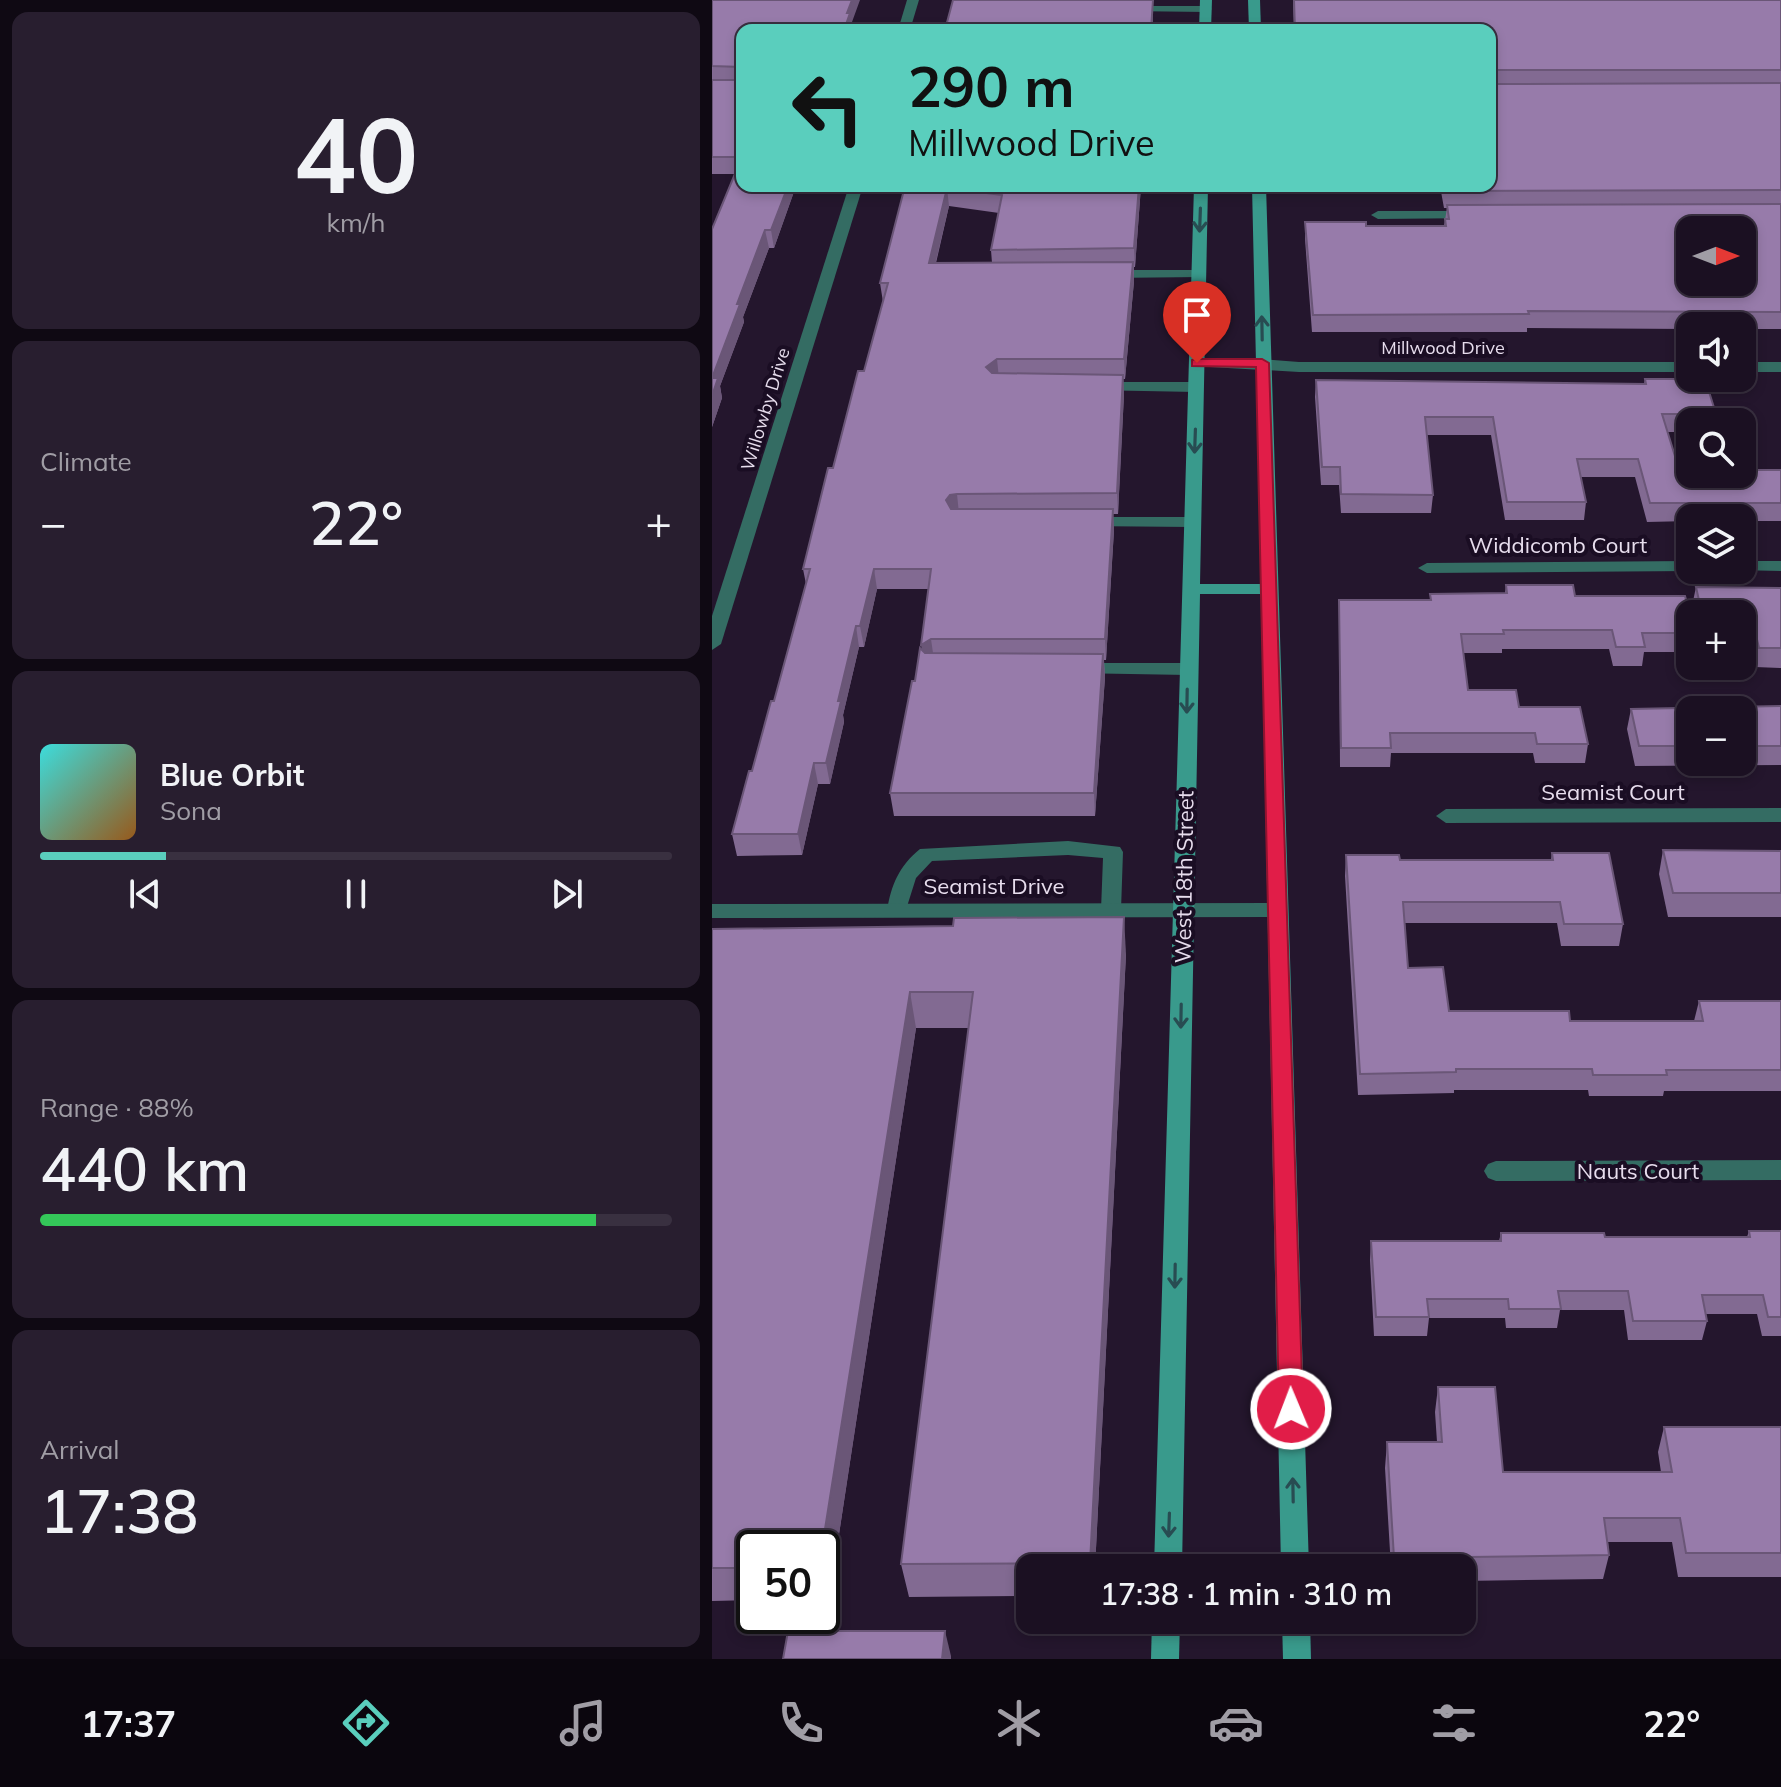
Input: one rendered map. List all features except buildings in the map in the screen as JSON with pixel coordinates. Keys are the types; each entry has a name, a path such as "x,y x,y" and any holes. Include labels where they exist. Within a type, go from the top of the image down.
{"main road":[{"path":"1254,0 1255,24"},
{"path":"1205,24 1206,4"},
{"name":"West 18th Street","path":"1168,1554 1201,192"},
{"path":"1259,192 1295,1554"},
{"path":"1191,589 1269,589"},
{"path":"1165,1659 1166,1634"},
{"path":"1296,1634 1297,1659"}],"street":[{"path":"906,24 913,0"},
{"path":"1116,9 1206,4"},
{"name":"Willowby Drive","path":"712,644 854,192"},
{"path":"1378,215 1486,215"},
{"path":"1089,274 1198,274"},
{"name":"Millwood Drive","path":"1197,363 1262,363 1299,367 1676,367"},
{"path":"1756,367 1781,367"},
{"path":"1075,387 1196,387"},
{"path":"1068,522 1192,522"},
{"name":"Widdicomb Court","path":"1427,568 1676,566"},
{"path":"1756,566 1781,566"},
{"path":"1061,669 1188,669"},
{"name":"Seamist Court","path":"1446,816 1781,815"},
{"path":"897,911 902,885 912,864 927,854 1068,848 1113,852 1111,910"},
{"name":"Seamist Drive","path":"712,911 1277,910"},
{"name":"Nauts Court","path":"1496,1171 1781,1170"}],"route":[{"path":"1197,363 1262,363 1291,1409"}]}
